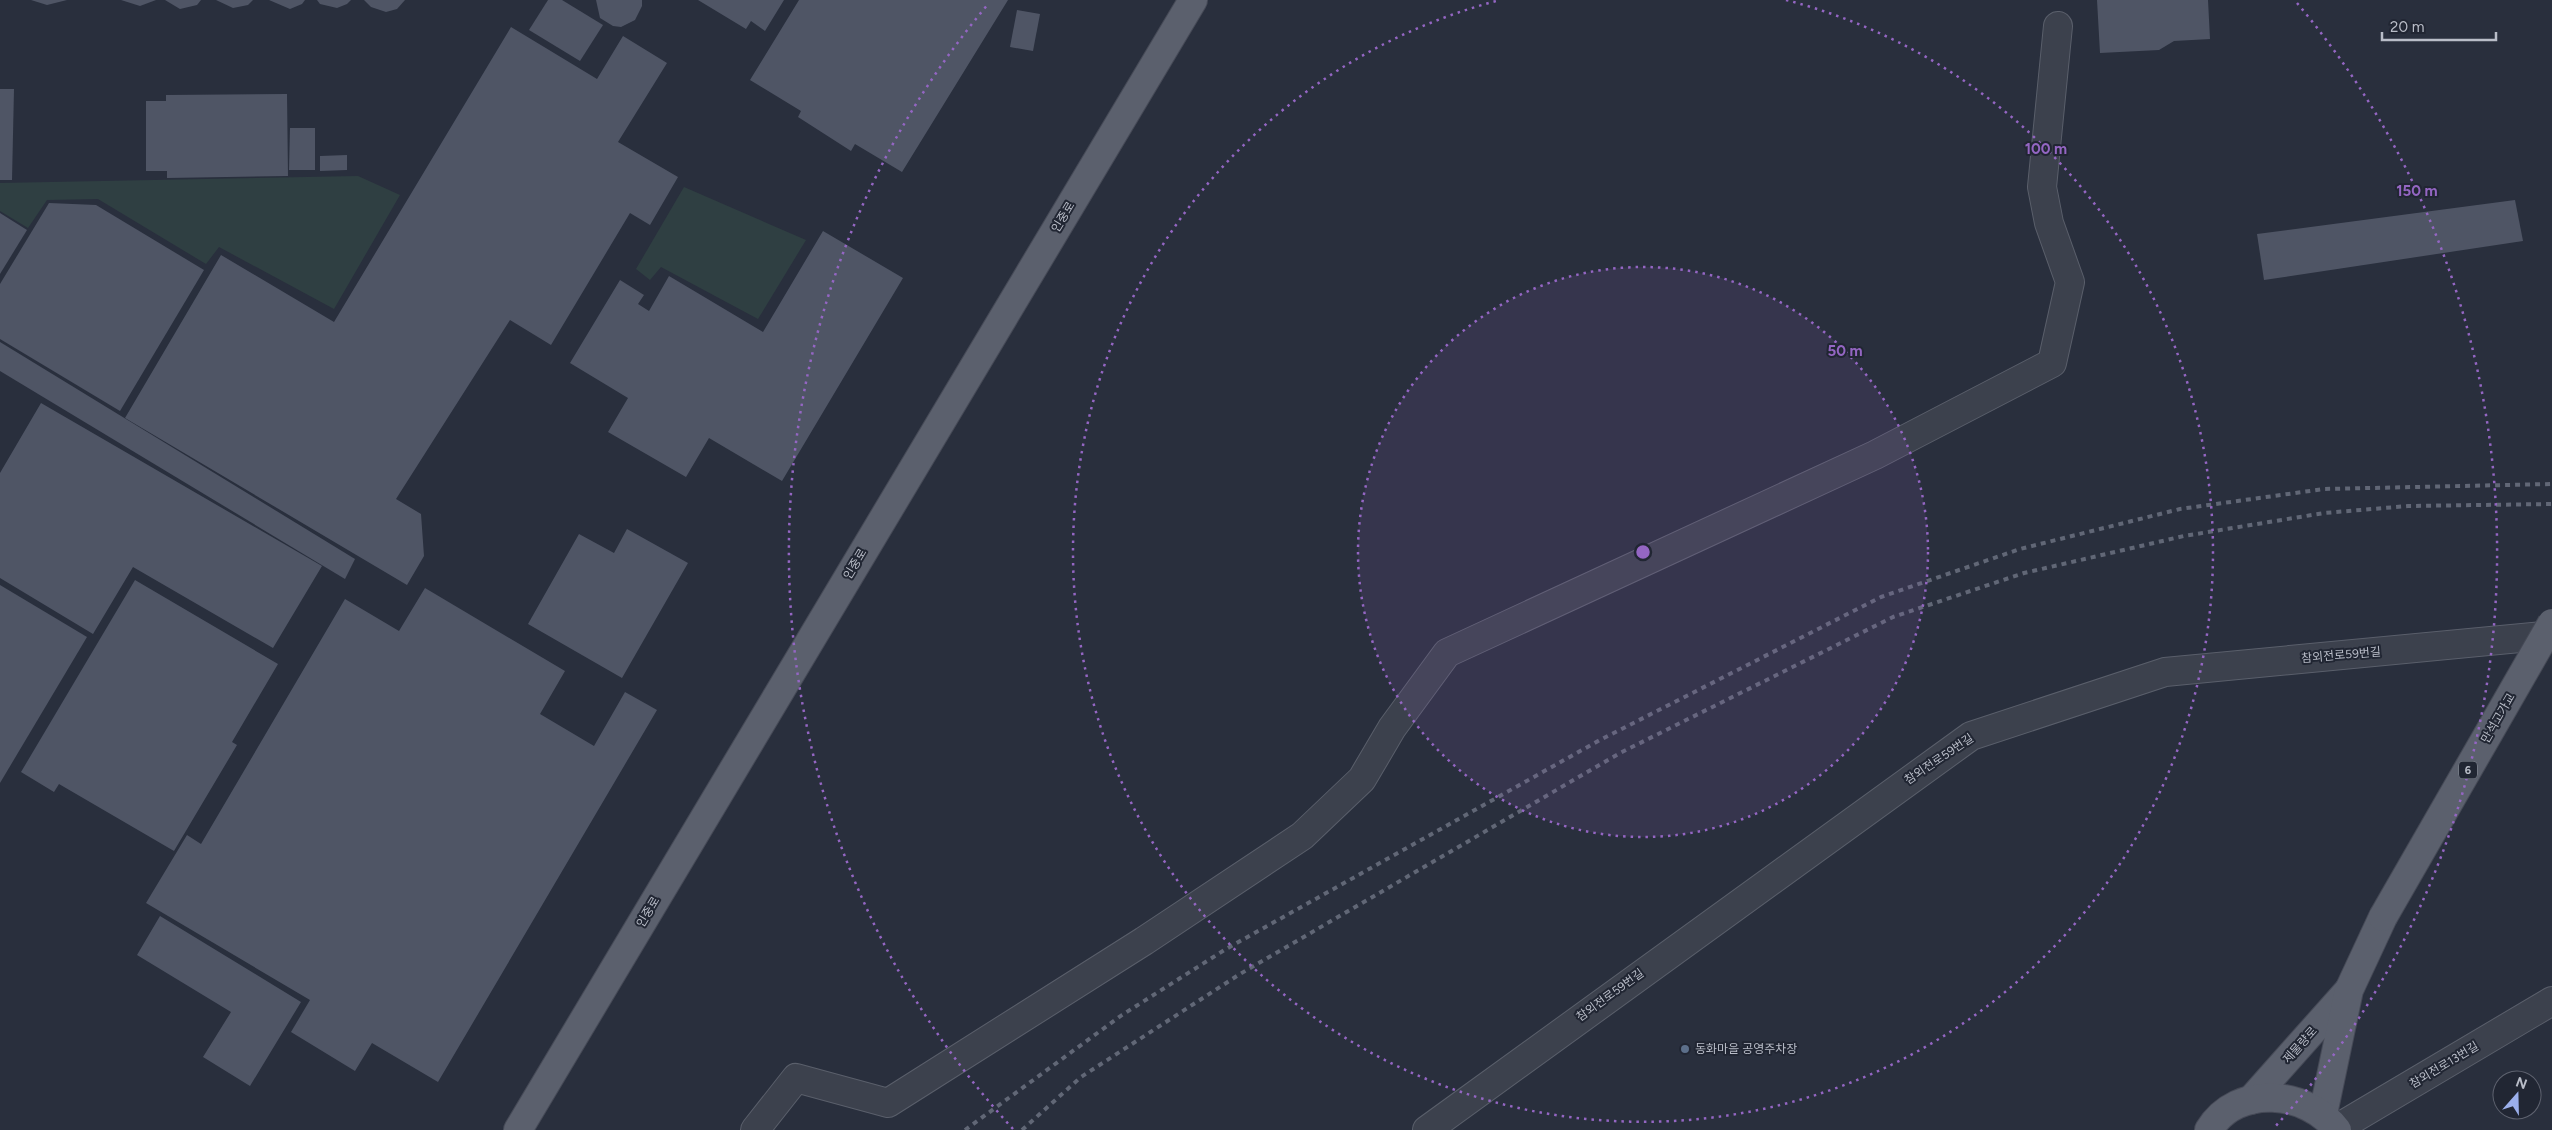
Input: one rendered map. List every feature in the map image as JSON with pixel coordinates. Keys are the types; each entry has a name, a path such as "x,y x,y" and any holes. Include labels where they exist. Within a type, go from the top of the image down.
{"main road":[{"name":"인중로","path":"520,1129 1193,0"},
{"name":"만석고가교","path":"2383,917 2552,623"},
{"name":"제물량로","path":"2252,1100 2349,990 2383,917"},
{"name":"제물량로","path":"2332,1124 2349,990"},
{"path":"2209,1130 2230,1110 2252,1100 2277,1097 2302,1102 2332,1124"}],"street":[{"path":"755,1130 796,1078 888,1103 1144,941 1302,836 1362,779 1392,728 1448,653 1875,455 2052,362 2070,282 2048,222 2042,187 2058,26"},
{"name":"참외전로59번길","path":"1433,1128 1971,736 2165,672 2552,635"},
{"name":"참외전로13번길","path":"2332,1124 2552,1001"}],"shaded area":[{"path":"358,176 400,195 334,309 219,247 206,264 98,199 47,200 28,228 0,211 0,183"},
{"path":"684,187 806,240 758,319 661,267 650,280 636,269"}],"building":[{"path":"31,0 67,0 47,5"},
{"path":"121,0 156,0 140,6"},
{"path":"165,0 201,0 197,5 180,9"},
{"path":"216,0 253,0 248,5 233,8"},
{"path":"269,0 305,0 302,4 290,9"},
{"path":"317,0 351,0 337,8 320,4"},
{"path":"364,0 405,0 397,9 386,12 371,7"},
{"path":"548,0 562,0 603,25 580,61 529,30"},
{"path":"596,0 642,0 642,6 635,20 621,27 613,26 600,18"},
{"path":"698,0 784,0 765,31 751,21 746,29"},
{"path":"799,0 1008,0 902,172 855,144 851,151 798,117 801,111 750,80"},
{"path":"2097,0 2208,0 2210,39 2174,41 2159,50 2100,53"},
{"path":"1017,10 1040,14 1033,51 1010,47"},
{"path":"511,27 597,79 623,36 667,63 618,142 678,177 650,225 630,213 551,345 510,320 396,499 421,514 424,556 407,585 125,418 221,255 334,322"},
{"path":"0,89 14,89 12,180 0,180"},
{"path":"287,94 288,176 167,178 167,171 146,171 146,101 166,101 166,95"},
{"path":"290,128 315,128 315,170 289,170"},
{"path":"347,155 347,170 320,171 320,156"},
{"path":"2515,200 2523,241 2264,280 2257,234"},
{"path":"49,203 96,205 204,270 120,411 0,339 0,284"},
{"path":"0,213 27,230 0,274"},
{"path":"823,231 903,278 782,481 709,438 686,477 608,432 628,398 570,363 620,280 644,295 638,304 649,311 669,276 763,332"},
{"path":"0,342 355,559 345,579 0,371"},
{"path":"41,403 322,566 273,648 133,567 93,634 0,578 0,473"},
{"path":"627,529 688,563 622,678 528,624 579,534 614,553"},
{"path":"135,580 278,664 232,742 237,745 174,851 59,784 54,792 21,772"},
{"path":"0,585 87,637 0,783"},
{"path":"425,588 565,671 540,714 594,746 625,692 657,710 438,1082 372,1043 355,1071 291,1032 310,1000 146,903 187,835 201,844 345,599 399,631"},
{"path":"160,916 301,1002 250,1086 203,1057 231,1012 137,955"}],"railway":[{"path":"965,1130 1122,1015 1226,949 1600,740 1881,597 2020,549 2180,509 2324,489 2552,484"},
{"path":"1022,1130 1081,1077 1240,974 1620,753 1893,617 2024,573 2184,536 2324,513 2408,506 2552,504"}],"place":[{"name":"동화마을 공영주차장","path":"1685,1049"}]}
